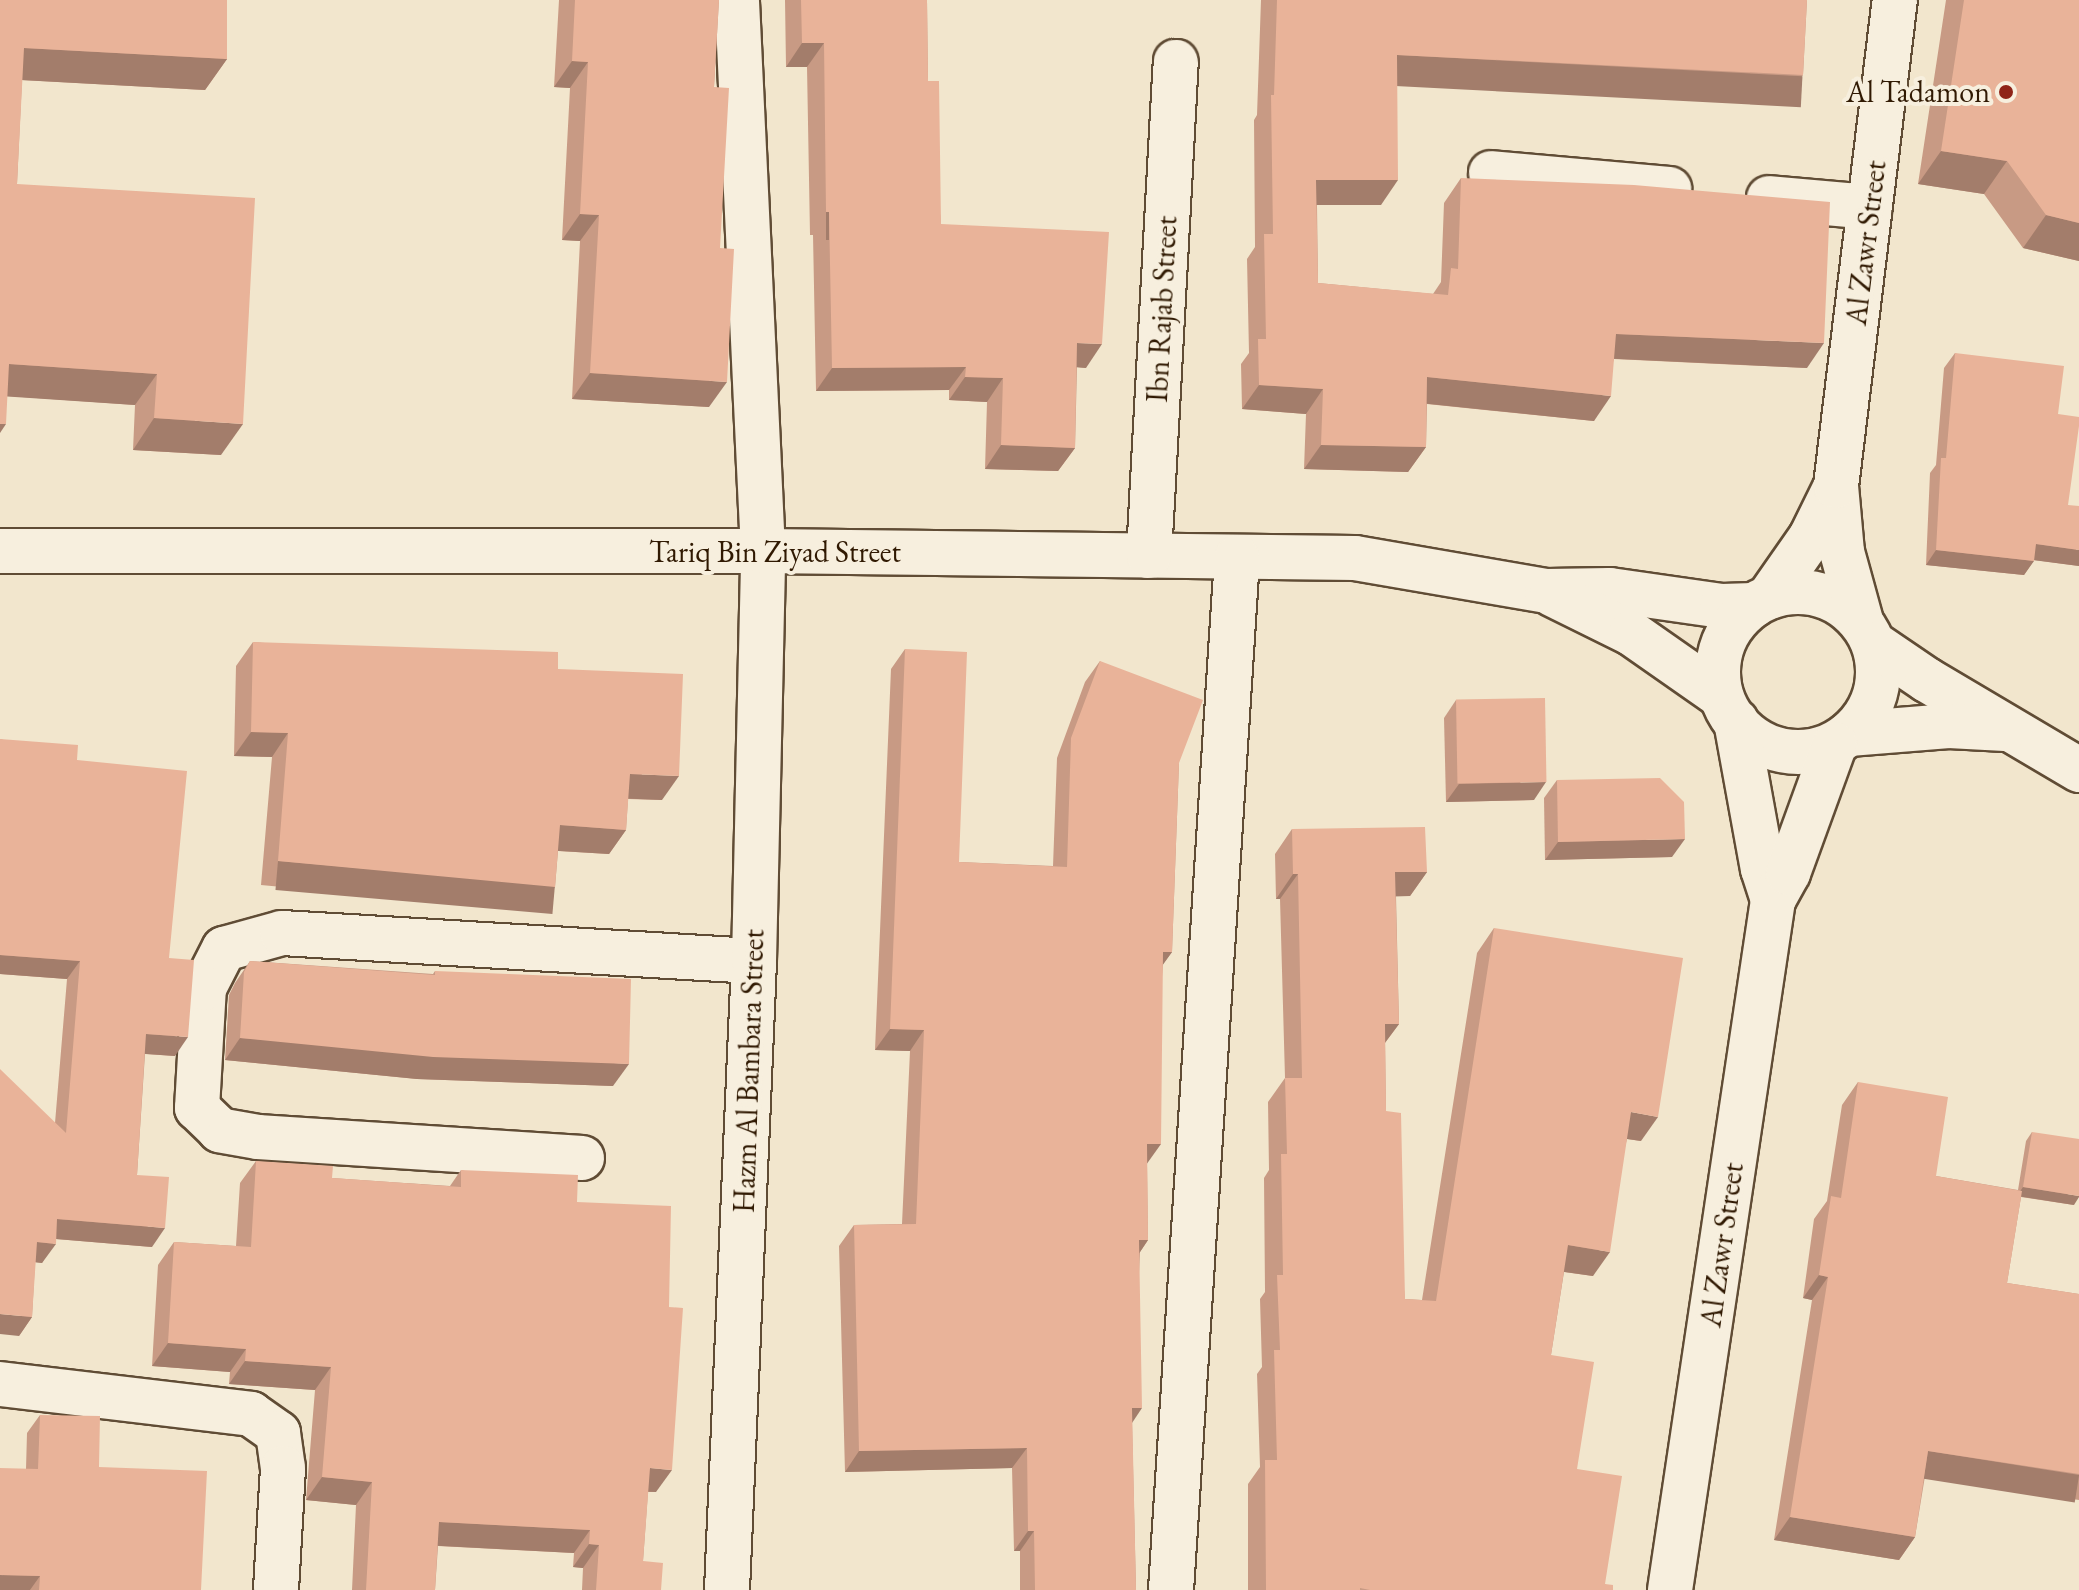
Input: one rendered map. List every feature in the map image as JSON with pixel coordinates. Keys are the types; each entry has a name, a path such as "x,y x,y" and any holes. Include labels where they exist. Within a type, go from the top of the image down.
{"street":[{"name":"Al Zawr Street","path":"1867,632 1842,552 1836,486 1895,0"},
{"name":"Hazm Al Bambara Street","path":"727,1590 754,961 763,551 737,1"},
{"name":"Ibn Rajab Street","path":"1149,556 1176,62"},
{"path":"1491,173 1870,207"},
{"name":"Al Zawr Street","path":"1762,601 1805,548 1836,486"},
{"name":"Tariq Bin Ziyad Street","path":"0,551 763,551 1355,558 1547,591 1610,590 1722,606 1762,601"},
{"path":"1171,1590 1237,557"},
{"name":"Tariq Bin Ziyad Street","path":"1547,591 1631,633 1728,709"},
{"path":"2007,729 1949,726 1842,739 1809,752 1782,750 1756,740 1728,709 1718,666 1725,638 1743,614 1762,601 1785,592 1818,594 1834,600 1867,632 2007,729 2079,770"},
{"path":"1842,739 1868,713 1878,686 1867,632"},
{"name":"Al Zawr Street","path":"1728,709 1763,869 1773,900"},
{"name":"Al Zawr Street","path":"1670,1590 1773,900 1788,873 1842,739"},
{"path":"582,1158 258,1137 220,1130 197,1108 204,988 224,949 282,933 754,961"},
{"path":"0,1384 251,1414 278,1433 283,1468 276,1590"}],"building":[{"path":"0,0 227,0 227,59 24,48 17,184 255,198 243,424 154,418 157,374 9,364 6,424 0,424"},
{"path":"575,0 719,0 714,87 729,88 720,248 734,249 727,382 590,373 599,215 580,214 588,62 572,61"},
{"path":"801,0 927,0 928,81 939,81 941,224 1109,232 1102,344 1077,343 1075,448 1001,445 1003,378 965,377 966,367 832,368 824,43 802,43"},
{"path":"1277,0 1807,0 1803,75 1397,55 1398,180 1316,180 1318,283 1448,295 1451,268 1458,269 1461,178 1634,185 1830,202 1824,343 1616,334 1611,396 1427,377 1426,447 1321,445 1323,389 1259,385 1258,339 1266,339 1264,234 1273,234 1271,95 1274,95"},
{"name":"Al Tadamon","path":"1964,0 2079,0 2079,223 2046,215 2007,161 1941,151"},
{"path":"1955,353 2064,366 2058,414 2079,417 2068,505 2079,506 2079,550 2036,544 2034,561 1936,550 1941,458 1946,458"},
{"path":"253,642 558,652 558,669 683,674 679,776 630,774 626,830 560,825 555,887 278,861 288,733 251,732"},
{"path":"905,649 967,652 959,862 1067,867 1071,738 1100,661 1203,700 1179,763 1172,952 1163,952 1161,1144 1147,1144 1148,1240 1139,1240 1142,1408 1132,1408 1136,1590 1035,1590 1034,1531 1028,1531 1027,1448 859,1451 854,1225 916,1224 924,1030 890,1029"},
{"path":"1545,698 1546,782 1457,784 1456,700"},
{"path":"0,739 78,745 77,760 187,771 169,958 194,960 188,1037 146,1034 137,1175 169,1177 165,1228 57,1219 56,1244 37,1242 32,1317 0,1314 0,1069 66,1133 80,961 0,955"},
{"path":"1660,778 1684,802 1685,839 1558,842 1557,780"},
{"path":"1425,827 1427,872 1395,872 1399,1024 1385,1024 1386,1111 1401,1113 1405,1299 1436,1301 1494,928 1683,958 1658,1117 1631,1112 1610,1252 1568,1245 1551,1355 1594,1362 1577,1469 1622,1476 1605,1584 1613,1585 1613,1590 1266,1590 1265,1460 1277,1460 1274,1350 1280,1350 1277,1275 1283,1275 1281,1154 1287,1154 1285,1078 1302,1078 1298,874 1293,874 1292,829"},
{"path":"250,961 435,975 435,971 631,979 629,1064 433,1057 240,1038 244,972"},
{"path":"1858,1082 1948,1097 1936,1176 2022,1191 2007,1283 2079,1294 2079,1474 1928,1451 1915,1537 1790,1517 1828,1277 1819,1275 1831,1196 1841,1198"},
{"path":"2032,1132 2079,1139 2079,1196 2023,1187"},
{"path":"256,1161 333,1166 332,1178 461,1187 461,1170 578,1175 577,1202 671,1206 669,1307 683,1308 672,1470 650,1468 643,1561 663,1563 661,1590 596,1590 599,1545 589,1544 590,1530 439,1522 435,1590 366,1590 372,1482 322,1477 331,1367 245,1361 246,1349 168,1343 174,1242 251,1247"},
{"path":"40,1415 100,1416 99,1467 207,1471 201,1590 39,1590 40,1576 0,1575 0,1468 38,1469"}],"place":[{"name":"Al Tadamon","path":"2006,92"}]}
